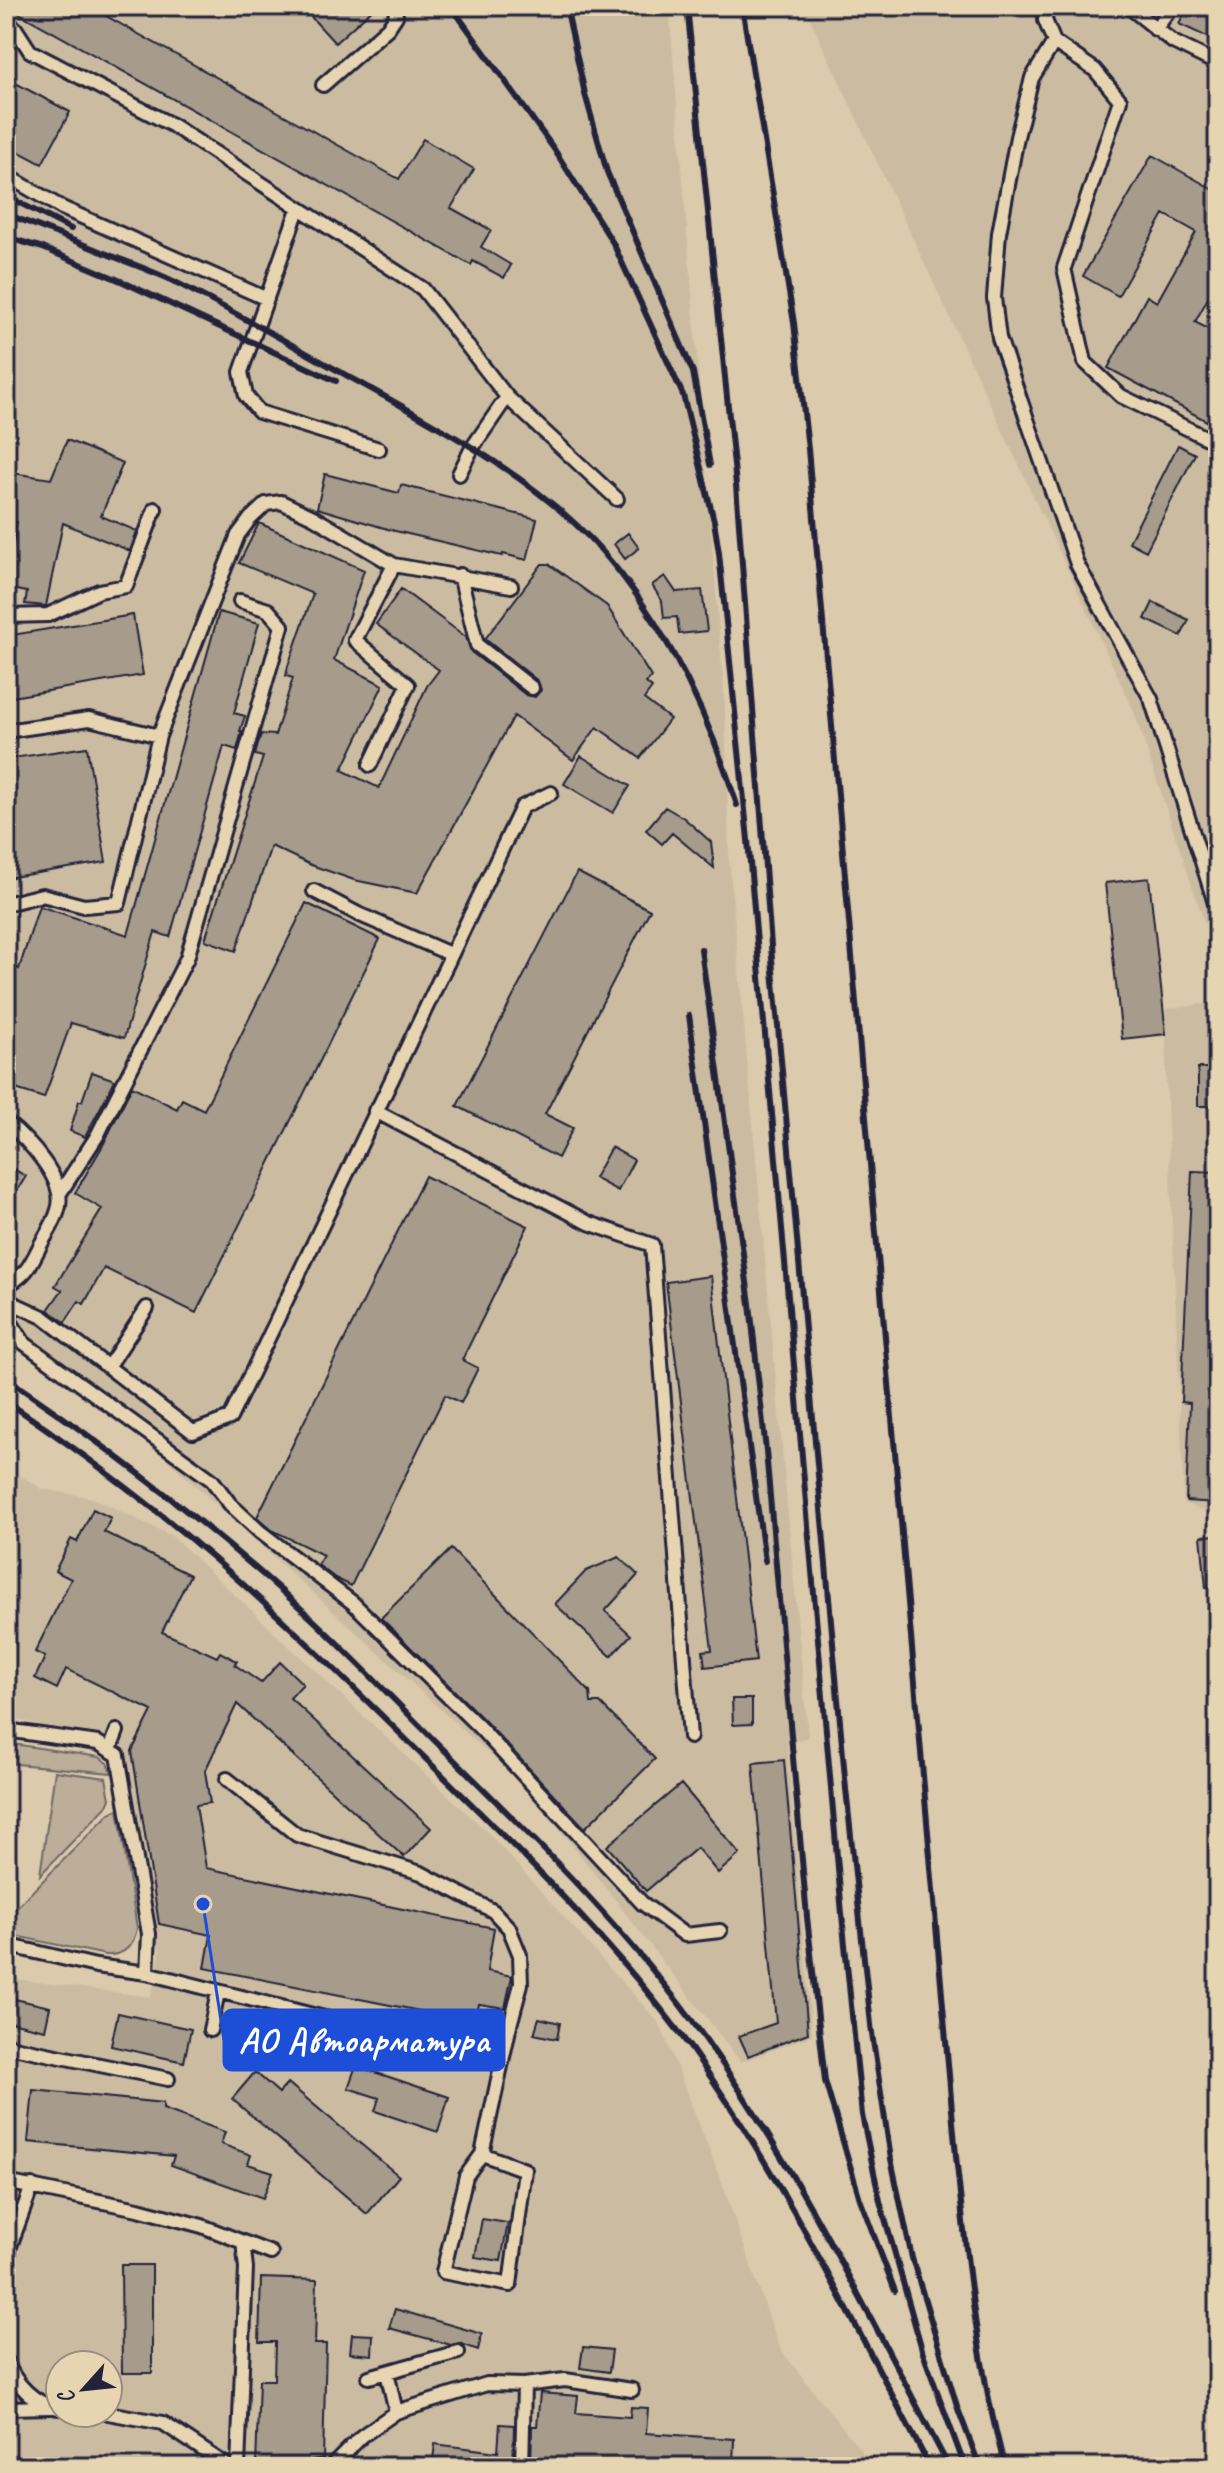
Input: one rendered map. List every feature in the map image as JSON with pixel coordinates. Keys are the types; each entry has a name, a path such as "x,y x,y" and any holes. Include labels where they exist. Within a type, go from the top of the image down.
{"lane":[{"path":"323,85 388,28 396,16 395,6"},
{"path":"1046,6 1045,20 1054,42 1095,70 1120,100 1064,268 1085,362 1121,396 1217,443"},
{"path":"1128,6 1173,42 1218,64"},
{"path":"1155,29 1173,6"},
{"path":"6,23 15,28 30,51 172,125 423,289 507,397 617,499"},
{"path":"1054,42 1032,78 999,233 994,298 999,338 1077,564 1151,699 1218,913"},
{"path":"6,175 62,208 267,299"},
{"path":"298,209 241,372 246,396 259,412 379,449"},
{"path":"459,474 472,448 507,397"},
{"path":"6,904 42,895 84,906 119,903 159,736 238,535 266,504 281,502 313,517 394,565 511,586"},
{"path":"6,616 48,615 99,591 126,586 155,509"},
{"path":"370,765 408,685 355,640 394,565"},
{"path":"460,575 477,645 532,688"},
{"path":"60,1193 97,1136 187,958 282,626 268,610 240,601"},
{"path":"6,731 89,719 159,736"},
{"path":"6,1300 43,1317 193,1432 230,1418 522,807 551,793"},
{"path":"314,891 450,954"},
{"path":"375,1111 589,1223 652,1245 690,1737"},
{"path":"6,1122 50,1169 60,1193 59,1210 25,1275 6,1286"},
{"path":"108,1367 147,1308"},
{"path":"6,1315 24,1343 212,1480 230,1504 259,1531 353,1603 479,1727 642,1903 685,1935 720,1931"},
{"path":"6,1730 98,1743 118,1755 149,1934 147,1973"},
{"path":"110,1750 117,1731"},
{"path":"227,1779 297,1835 421,1873 493,1911 509,1928 520,1955 521,1984 482,2154 466,2176 443,2272 510,2285 525,2170 482,2154"},
{"path":"6,1945 96,1966 147,1973 502,2063"},
{"path":"210,2030 218,1992"},
{"path":"6,2043 168,2079"},
{"path":"6,2182 138,2209 202,2226 271,2253"},
{"path":"6,2271 9,2249 32,2186"},
{"path":"238,2467 246,2268 243,2242"},
{"path":"369,2377 458,2352"},
{"path":"6,2360 10,2372 25,2391 44,2401"},
{"path":"387,2372 396,2412"},
{"path":"331,2467 362,2436 396,2412 487,2384 524,2385 565,2380 632,2390"},
{"path":"522,2467 524,2385"},
{"path":"6,2408 44,2408"},
{"path":"124,2416 163,2423 229,2467"}],"shaded area":[{"path":"6,6 669,6 725,706 729,859 808,1737 787,1744 812,2035 741,2062 531,1792 160,1453 6,1338"},
{"path":"804,6 1218,6 1218,963 1133,709"},
{"path":"1218,1002 1218,1517 1184,1503 1166,1078 1166,1009"},
{"path":"6,1467 42,1489 93,1498 172,1536 490,1835 660,2024 722,2183 780,2349 874,2467 6,2467 6,1978 151,1997 160,1954 126,1755 101,1739 6,1717"},
{"path":"13,1744 99,1757 108,1763 112,1773 6,1763 6,1748"},
{"path":"55,1771 106,1778 110,1799 107,1806 40,1875"},
{"path":"118,1809 137,1928 128,1948 118,1954 106,1955 6,1934 6,1918 110,1813"}],"building":[{"path":"6,6 88,6 399,179 423,139 474,169 451,208 491,230 481,247 511,265 504,278 473,261 471,265"},
{"path":"301,6 376,6 335,43"},
{"path":"1187,6 1218,6 1218,42 1179,24"},
{"path":"6,78 70,112 42,164 6,145"},
{"path":"1152,155 1218,192 1218,280 1195,322 1218,334 1218,427 1108,368 1147,296 1157,302 1196,232 1164,214 1118,296 1083,276"},
{"path":"67,440 123,463 101,516 137,531 130,551 63,523 46,606 25,604 27,592 6,588 17,522 6,520 6,472 51,479"},
{"path":"1178,445 1195,454 1146,551 1129,542"},
{"path":"325,474 399,493 401,485 537,519 527,560 391,530 317,508"},
{"path":"259,523 364,570 334,660 383,685 342,770 379,788 427,686 439,670 376,624 401,589 466,637 471,652 526,695 535,697 541,690 538,681 485,639 542,564 549,564 607,606 651,677 646,683 652,688 644,699 670,719 640,758 597,727 573,760 514,716 417,893 354,880 311,865 271,846 236,951 205,940 263,757 255,755 261,734 275,735 293,678 286,676 288,666 313,594 239,563"},
{"path":"628,533 639,548 625,559 614,544"},
{"path":"665,576 676,592 702,590 707,631 679,634 677,617 664,618 662,601 652,585"},
{"path":"1153,602 1189,620 1181,636 1145,619"},
{"path":"219,612 259,623 234,713 245,716 237,750 224,746 170,937 155,932 124,1038 71,1023 44,1098 6,1086 6,995 15,967 19,969 39,906 128,935"},
{"path":"133,615 143,675 6,698 6,636"},
{"path":"87,747 106,862 6,878 6,759"},
{"path":"581,756 630,786 613,813 564,784"},
{"path":"665,807 684,818 711,842 714,868 672,833 662,844 646,830"},
{"path":"577,872 650,910 545,1114 573,1128 558,1158 457,1106"},
{"path":"1149,878 1166,1034 1122,1039 1105,883"},
{"path":"306,903 380,939 196,1313 104,1268 84,1304 79,1301 65,1322 48,1310 62,1290 55,1286 102,1209 75,1193 132,1086 177,1109 182,1099 204,1110"},
{"path":"1198,1068 1218,1068 1218,1106 1198,1106"},
{"path":"92,1072 115,1080 85,1137 70,1131"},
{"path":"611,1147 634,1160 618,1191 594,1178"},
{"path":"6,1165 26,1176 6,1209"},
{"path":"1192,1171 1218,1172 1218,1503 1186,1501 1190,1403 1181,1402"},
{"path":"425,1176 528,1226 462,1360 478,1368 461,1403 445,1395 351,1586 318,1565 323,1555 272,1530 257,1517"},
{"path":"711,1276 756,1661 705,1667 703,1651 712,1650 666,1282"},
{"path":"93,1509 111,1518 104,1532 190,1575 162,1632 217,1657 220,1652 237,1661 235,1665 261,1683 280,1662 303,1684 290,1698 431,1828 404,1857 237,1704 205,1771 210,1803 196,1805 206,1868 494,1928 487,1971 512,1976 505,2008 479,2004 475,2022 205,1968 211,1935 159,1924 132,1751 152,1711 66,1669 57,1689 35,1678 45,1657 35,1652 71,1579 55,1571 71,1539 77,1542"},
{"path":"1218,1535 1218,1588 1206,1588 1201,1536"},
{"path":"451,1549 590,1692 591,1703 600,1703 655,1759 585,1828 485,1721 381,1618"},
{"path":"619,1557 638,1575 605,1611 631,1635 611,1656 555,1604 586,1571"},
{"path":"732,1699 752,1699 752,1724 733,1725"},
{"path":"784,1760 808,2033 748,2056 739,2036 776,2023 753,1763"},
{"path":"681,1784 740,1854 718,1873 697,1848 646,1891 607,1846"},
{"path":"6,1997 50,2007 45,2030 6,2021"},
{"path":"118,2013 191,2029 184,2062 111,2046"},
{"path":"539,2018 560,2023 557,2039 534,2034"},
{"path":"356,2066 449,2097 438,2132 375,2111 379,2098 348,2088"},
{"path":"255,2072 279,2093 288,2083 399,2176 367,2214 232,2099"},
{"path":"33,2090 163,2103 163,2109 225,2132 221,2144 251,2155 248,2164 273,2172 263,2198 171,2165 174,2156 28,2142"},
{"path":"482,2219 508,2223 501,2261 475,2257"},
{"path":"121,2265 152,2265 152,2373 124,2373"},
{"path":"261,2278 317,2280 315,2344 326,2344 323,2459 256,2467 259,2380 274,2380 275,2342 259,2342"},
{"path":"395,2309 482,2334 478,2350 389,2328"},
{"path":"352,2334 373,2335 372,2355 350,2353"},
{"path":"583,2347 612,2350 609,2372 580,2368"},
{"path":"540,2393 578,2396 576,2413 630,2417 631,2407 648,2408 646,2433 734,2439 733,2467 629,2467 534,2461 531,2467 532,2426 537,2426"},
{"path":"500,2424 514,2425 513,2467 432,2467 435,2444 498,2452"}],"railway":[{"path":"451,6 554,149 613,243 683,395 714,521 748,840 862,2115 880,2201 923,2353 965,2467"},
{"path":"566,6 585,94 607,172 693,372 710,465"},
{"path":"687,6 736,485 772,959 846,1789 872,2034 891,2159 912,2258 958,2409 980,2467"},
{"path":"742,6 794,323 808,449 956,2156 980,2351 1005,2467"},
{"path":"6,196 71,229"},
{"path":"6,214 161,275 216,303 453,435 548,500 602,551 625,579 665,639 713,737 737,805"},
{"path":"6,237 43,248 121,281 336,381"},
{"path":"701,949 750,1304 825,2081 860,2199 895,2291"},
{"path":"689,1015 765,1561"},
{"path":"6,1378 140,1474 290,1598 508,1813 612,1922 706,2040 773,2143 834,2250 949,2467"},
{"path":"6,1401 137,1496 270,1608 504,1836 602,1939 692,2050 758,2151 818,2255 930,2467"}],"place":[{"name":"АО Автоарматура","path":"203,1904"}]}
